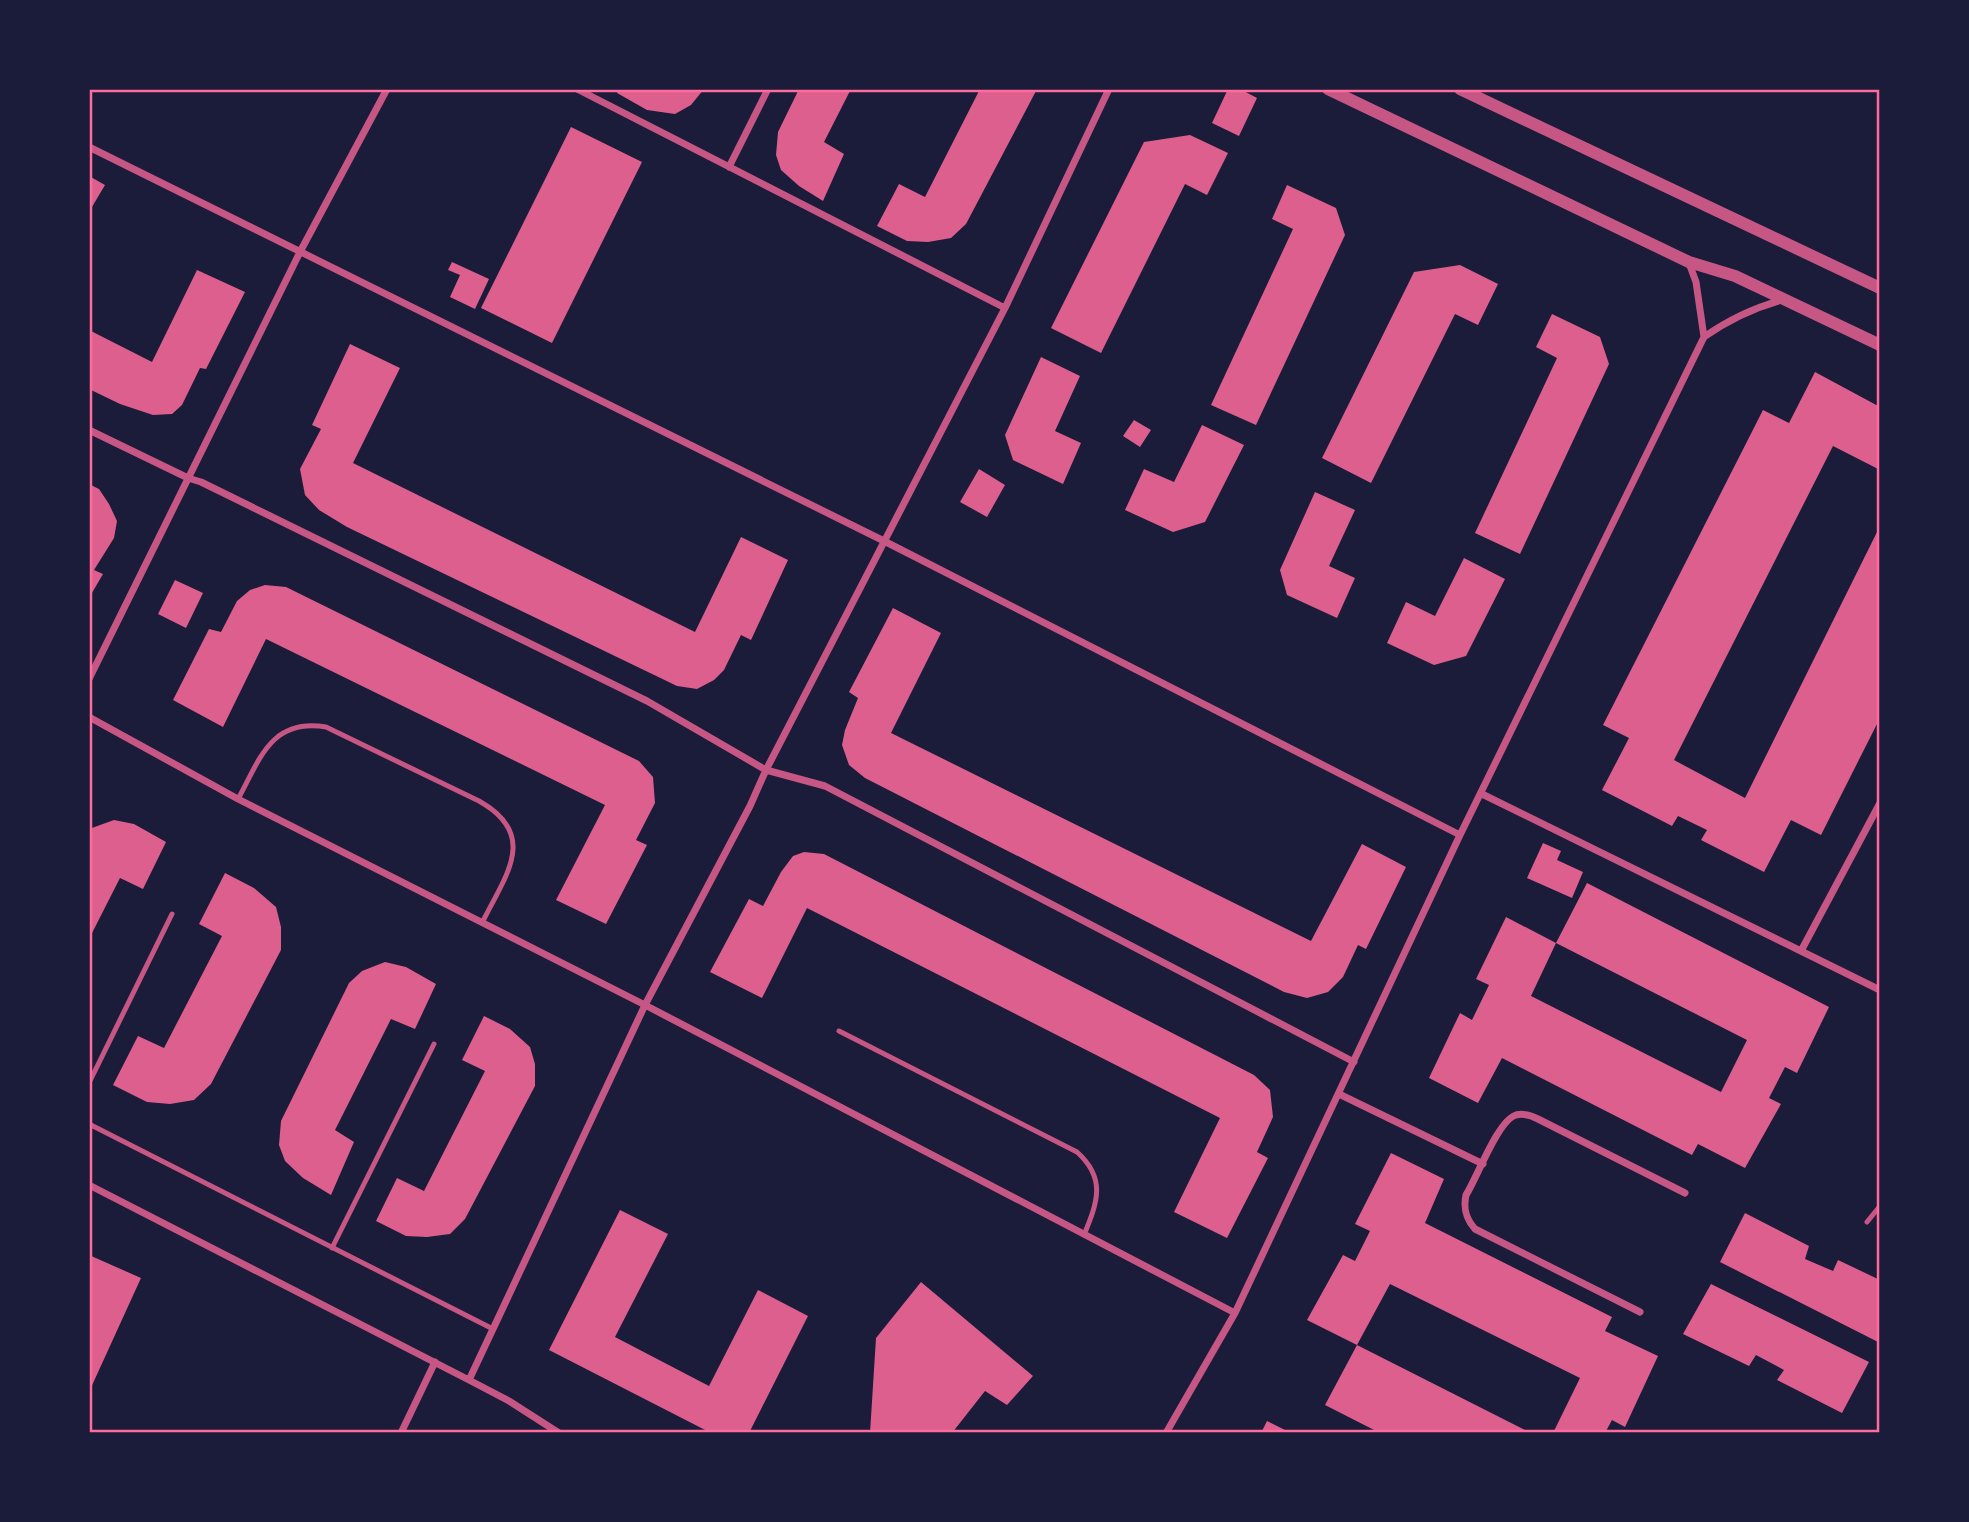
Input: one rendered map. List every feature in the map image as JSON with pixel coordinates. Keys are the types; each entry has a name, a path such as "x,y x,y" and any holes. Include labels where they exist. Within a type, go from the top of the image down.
{"street":[{"path":"89,679 300,252 387,89"},
{"path":"577,89 1005,309"},
{"path":"729,167 768,89"},
{"path":"469,1380 645,1005 1005,309 1109,89"},
{"path":"1328,89 1689,262 1735,276 1880,345"},
{"path":"1460,89 1880,288"},
{"path":"89,147 884,541 1460,835"},
{"path":"1689,262 1696,282 1704,338"},
{"path":"1166,1433 1235,1313 1460,835 1704,338 1742,314 1784,299"},
{"path":"89,430 201,482 647,701 766,770 825,786 1354,1062"},
{"path":"89,716 238,799 645,1005 1235,1313"},
{"path":"1482,794 1880,990"},
{"path":"1801,951 1880,803"},
{"path":"1339,1094 1483,1164"},
{"path":"1640,1312 1475,1229 1469,1222 1464,1205 1466,1195 1504,1124 1517,1115 1538,1119 1685,1193"},
{"path":"89,1185 435,1362 559,1433"},
{"path":"401,1433 435,1362"}],"lane":[{"path":"238,799 271,741 289,729 311,724 326,727 479,801 496,810 508,824 514,842 513,860 482,923"},
{"path":"89,1083 172,914"},
{"path":"839,1031 1077,1152 1094,1172 1097,1185 1097,1198 1084,1235"},
{"path":"332,1248 435,1044"},
{"path":"89,1124 493,1329"},
{"path":"1867,1222 1880,1206"}],"building":[{"path":"619,89 704,89 691,105 675,114 647,110 617,93"},
{"path":"799,89 851,89 824,142 844,154 823,201 799,186 781,170 776,155 778,132"},
{"path":"980,89 1036,91 966,224 951,238 928,242 907,241 877,226 899,184 925,197"},
{"path":"1228,89 1240,89 1257,98 1239,136 1212,123"},
{"path":"571,127 642,162 552,343 481,308"},
{"path":"1190,135 1228,153 1207,195 1185,184 1101,353 1051,328 1144,142"},
{"path":"89,176 105,185 89,212"},
{"path":"1287,185 1336,208 1345,235 1256,425 1211,405 1293,229 1272,219"},
{"path":"452,262 489,279 475,309 450,297 460,275 448,270"},
{"path":"1460,265 1498,284 1478,325 1455,314 1371,483 1322,458 1414,272"},
{"path":"197,270 245,292 206,369 200,368 182,405 172,414 153,415 120,404 89,389 89,330 152,362"},
{"path":"1552,314 1600,337 1609,364 1520,554 1475,533 1557,358 1536,347"},
{"path":"350,344 400,368 353,463 695,632 741,537 788,560 751,640 741,635 724,670 714,680 697,689 677,686 347,527 319,510 305,495 300,469 321,429 312,425"},
{"path":"1041,357 1080,376 1055,431 1081,443 1063,484 1013,460 1005,435"},
{"path":"1815,372 1880,407 1880,470 1833,446 1674,760 1745,798 1880,526 1880,718 1821,835 1791,820 1764,872 1701,840 1707,830 1678,816 1672,826 1602,790 1629,738 1603,725 1763,410 1789,423"},
{"path":"1134,420 1151,430 1140,447 1123,436"},
{"path":"1202,425 1244,445 1205,522 1173,532 1125,510 1144,469 1174,482"},
{"path":"979,469 1005,485 987,517 960,502"},
{"path":"89,484 99,489 117,521 114,538 94,570 103,574 89,598"},
{"path":"1315,492 1355,510 1329,566 1355,578 1337,618 1287,595 1280,570"},
{"path":"1464,558 1505,579 1466,656 1434,665 1387,643 1406,602 1435,616"},
{"path":"175,580 203,593 186,628 158,614"},
{"path":"265,585 286,587 639,761 653,777 655,803 636,840 647,845 606,924 556,900 605,805 266,639 223,727 173,700 209,629 221,632 237,601 250,590"},
{"path":"893,608 941,633 891,733 1311,941 1362,844 1406,867 1366,949 1358,945 1343,977 1328,992 1307,998 1284,992 865,778 849,765 842,745 858,698 849,692"},
{"path":"114,820 134,824 166,842 143,889 120,878 89,939 89,829"},
{"path":"1543,843 1561,851 1557,860 1583,872 1572,898 1527,878"},
{"path":"804,852 824,854 1254,1075 1270,1090 1273,1117 1257,1152 1268,1158 1227,1238 1174,1212 1220,1118 807,908 762,998 710,972 749,899 763,906 793,856"},
{"path":"225,873 254,888 276,907 281,927 281,950 211,1084 194,1100 170,1104 147,1102 113,1085 138,1036 164,1048 222,936 199,924"},
{"path":"1587,883 1829,1007 1797,1073 1785,1067 1769,1098 1781,1104 1745,1168 1698,1144 1692,1155 1502,1058 1478,1103 1429,1078 1460,1013 1472,1020 1489,985 1476,979 1506,917 1556,943","holes":["1556,943 1747,1040 1721,1092 1531,996"]},
{"path":"385,962 406,967 436,984 415,1029 391,1019 335,1130 354,1142 331,1195 303,1178 285,1161 279,1145 281,1121 349,983 362,971"},
{"path":"484,1016 510,1029 530,1047 535,1064 535,1086 465,1219 450,1234 406,1236 376,1221 397,1178 424,1191 485,1071 462,1060"},
{"path":"1391,1153 1444,1179 1425,1223 1612,1317 1605,1331 1658,1356 1625,1427 1612,1420 1605,1433 1553,1433 1580,1378 1390,1284 1357,1345 1307,1320 1343,1255 1355,1261 1370,1231 1355,1224"},
{"path":"620,1210 668,1234 615,1337 709,1386 758,1290 808,1316 749,1433 711,1433 549,1350"},
{"path":"1745,1213 1809,1246 1805,1259 1833,1271 1838,1260 1880,1280 1878,1342 1720,1262"},
{"path":"89,1255 141,1278 89,1392"},
{"path":"921,1282 1033,1376 1007,1405 985,1391 952,1433 870,1433 876,1338"},
{"path":"1711,1284 1869,1362 1842,1413 1777,1380 1784,1370 1756,1355 1749,1366 1683,1334"},
{"path":"1357,1345 1531,1433 1380,1433 1325,1405"},
{"path":"1267,1421 1291,1433 1261,1433"}]}
